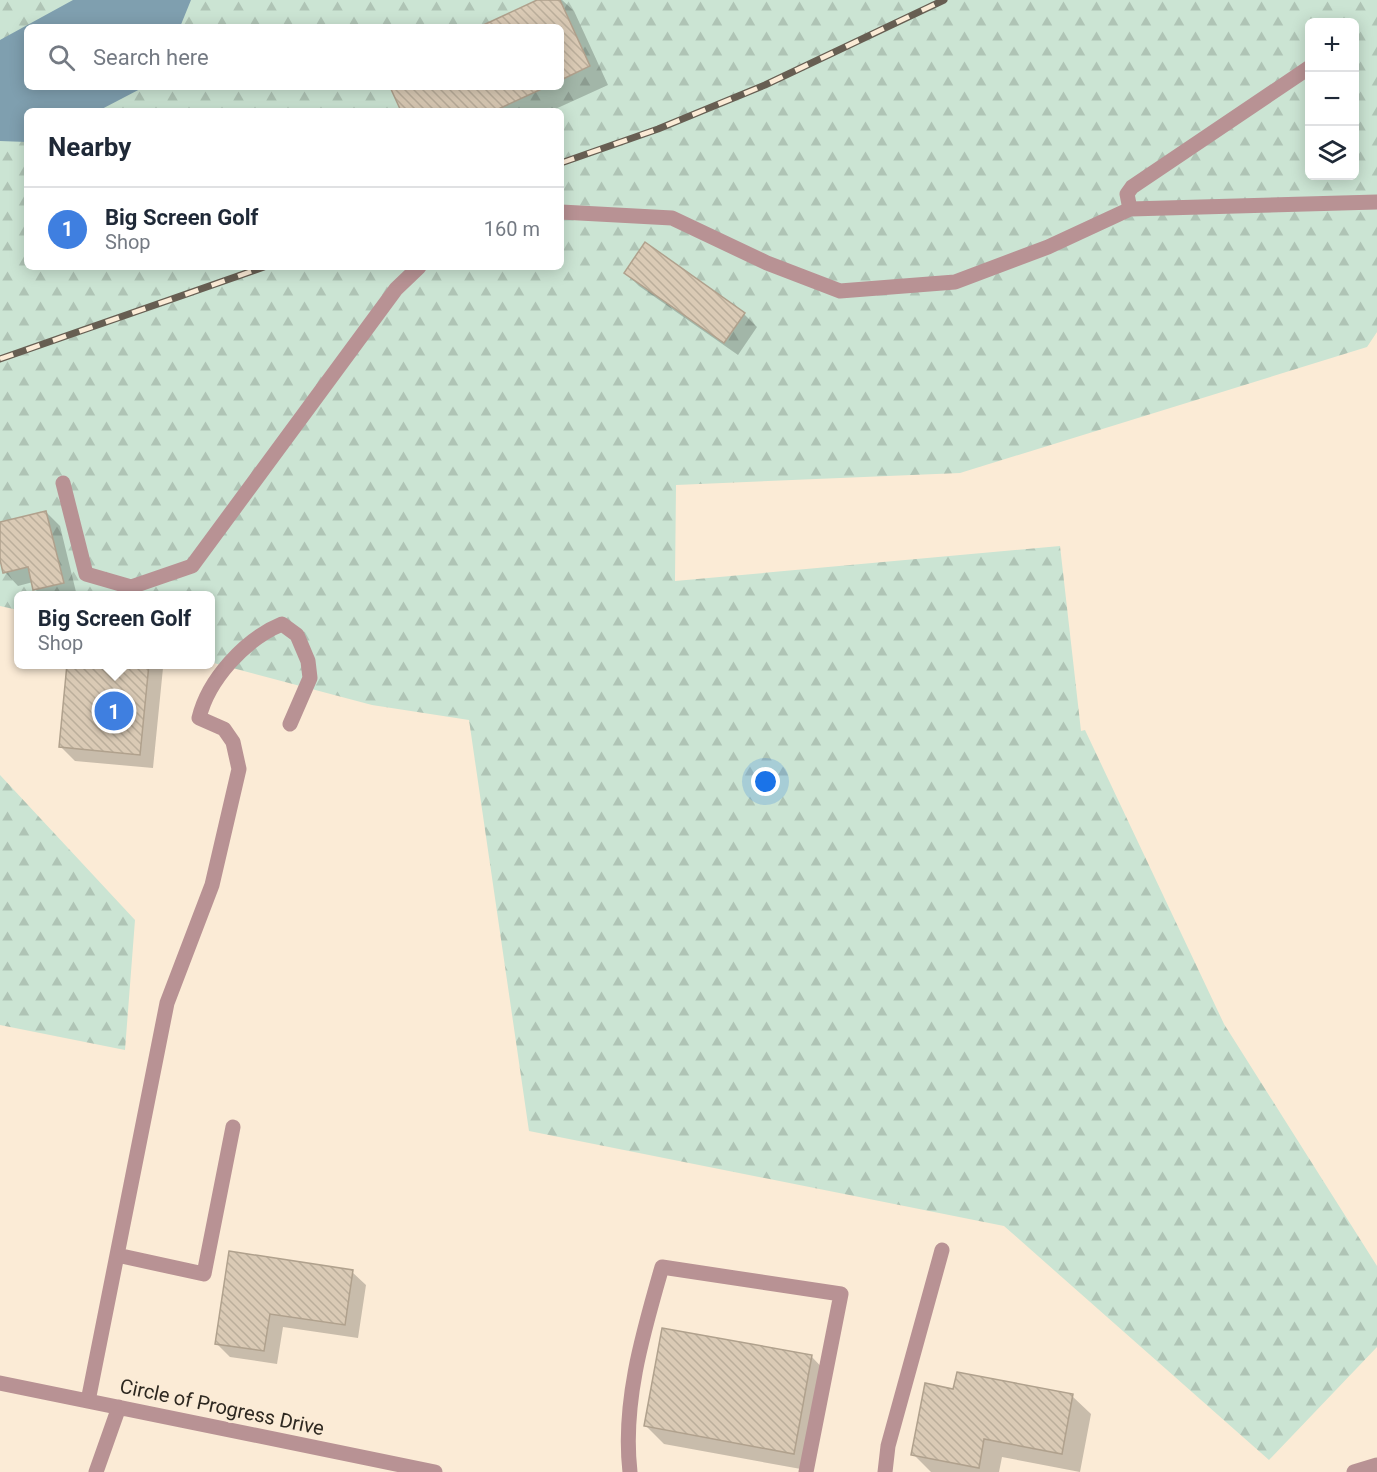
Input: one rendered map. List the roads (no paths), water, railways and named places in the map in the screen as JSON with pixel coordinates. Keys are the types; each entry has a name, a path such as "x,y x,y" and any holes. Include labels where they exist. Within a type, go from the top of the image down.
{"street":[{"path":"1130,209 1127,194 1132,187 1305,70"},
{"path":"564,212 672,218 767,263 840,291 955,282 1048,247 1130,209 1377,202"},
{"path":"63,483 86,574 131,587 192,566 396,289 416,270"},
{"path":"88,1401 167,1003 212,885 239,769 233,742 224,729 199,718 202,706 215,682 235,658 264,631 282,624 297,635 308,661 310,678 290,724"},
{"path":"117,1255 204,1274 233,1127"},
{"path":"885,1472 888,1446 942,1250"},
{"path":"630,1472 627,1450 637,1354 662,1267 841,1294 806,1472"},
{"name":"Circle of Progress Drive","path":"0,1383 435,1472"},
{"path":"96,1472 119,1407"},
{"path":"1354,1472 1377,1465"}],"water":[{"path":"73,0 191,0 181,24 29,24"},
{"path":"24,27 24,90 138,90 104,108 24,108 24,142 0,141 0,40"}],"railway":[{"path":"564,162 658,129 765,85 944,0"},
{"path":"0,359 255,270"}],"place":[{"name":"Big Screen Golf","path":"114,711"}]}
